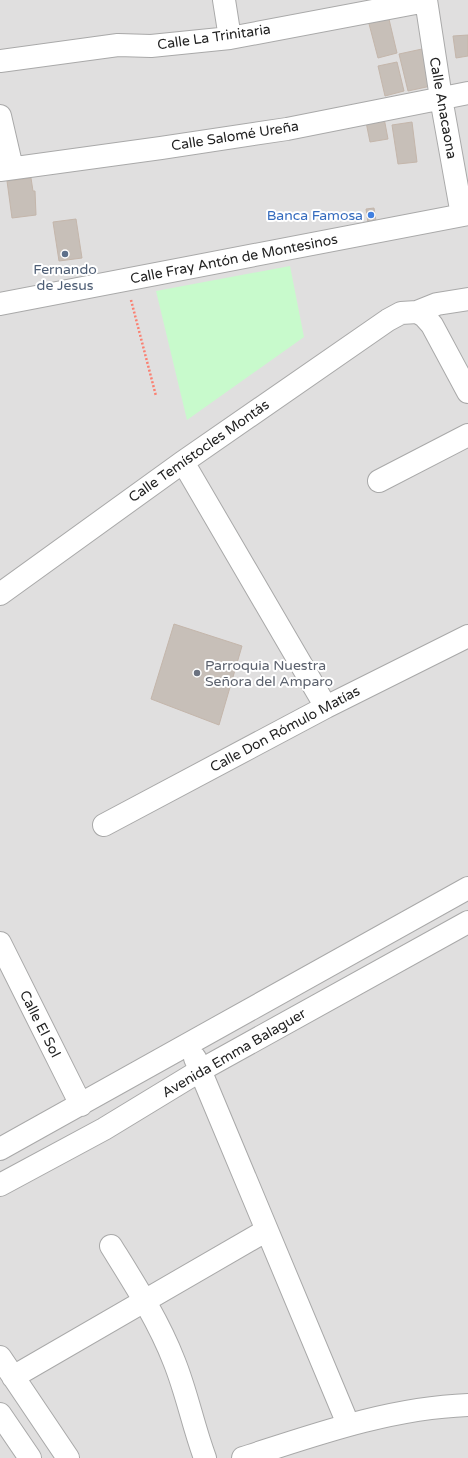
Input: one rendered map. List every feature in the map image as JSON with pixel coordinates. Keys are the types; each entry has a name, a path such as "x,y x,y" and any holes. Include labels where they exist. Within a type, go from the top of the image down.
{"street":[{"path":"224,0 230,38"},
{"name":"Calle La Trinitaria","path":"0,61 118,45 151,46 230,38 328,9 426,1"},
{"name":"Calle Anacaona","path":"426,1 441,98 465,215"},
{"name":"Calle Salomé Ureña","path":"6,169 279,130 468,93"},
{"path":"0,116 6,169"},
{"name":"Calle Fray Antón de Montesinos","path":"0,304 465,215"},
{"name":"Calle Temístocles Montás","path":"0,594 183,462 348,346 409,313 437,304 468,299"},
{"path":"409,313 424,316 432,325 468,392"},
{"path":"379,481 468,435"},
{"path":"183,462 326,707"},
{"name":"Calle Don Rómulo Matías","path":"104,825 326,707 468,636"},
{"name":"Avenida Emma Balaguer","path":"0,1150 468,888"},
{"name":"Avenida Emma Balaguer","path":"0,1185 104,1129 201,1070 468,923"},
{"name":"Calle El Sol","path":"0,943 80,1106"},
{"path":"189,1044 348,1424"},
{"path":"13,1377 267,1230"},
{"path":"110,1246 145,1300 174,1362 205,1458"},
{"path":"0,1357 68,1458"},
{"path":"243,1458 348,1424 432,1407 468,1405"},
{"path":"0,1414 30,1458"}],"path":[{"path":"125,280 156,396"}],"shaded area":[{"path":"0,0 468,0 468,1458 0,1458"}],"green space":[{"path":"290,266 304,337 187,420 156,291"}],"building":[{"path":"388,15 397,53 378,58 368,20"},
{"path":"468,35 468,56 456,58 453,36"},
{"path":"422,49 431,86 408,91 399,54"},
{"path":"397,62 404,91 385,96 378,66"},
{"path":"384,118 388,139 370,142 366,122"},
{"path":"412,122 417,162 398,164 392,125"},
{"path":"31,178 33,191 35,191 36,215 12,218 7,181"},
{"name":"Banca Famosa","path":"374,208 376,221 368,223 366,209"},
{"path":"76,219 82,258 59,261 53,222"},
{"name":"Parroquia Nuestra Señora del Amparo","path":"174,624 242,646 219,725 151,699"}],"place":[{"name":"Banca Famosa","path":"371,215"},
{"name":"Fernando de Jesus","path":"65,254"},
{"name":"Parroquia Nuestra Señora del Amparo","path":"197,673"}]}
